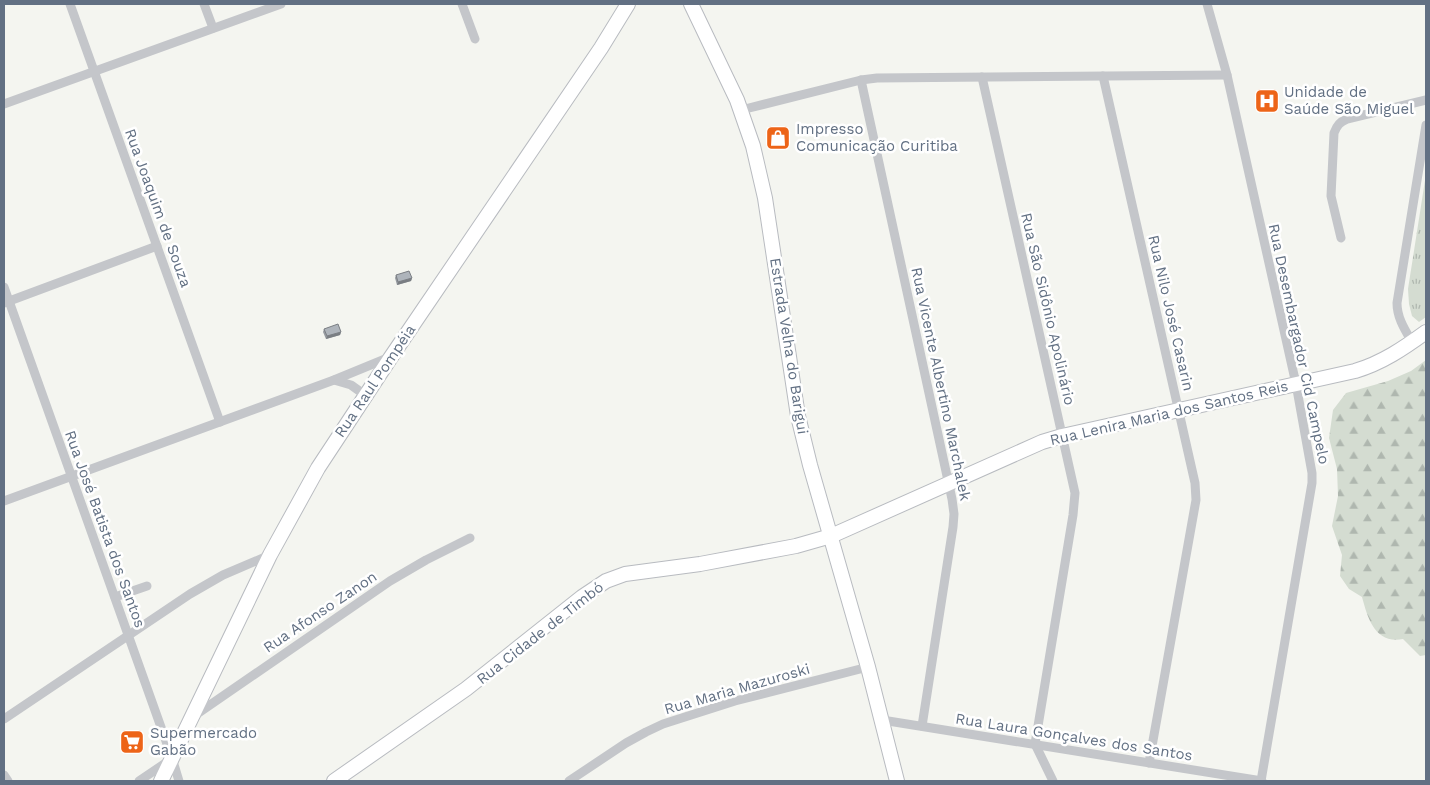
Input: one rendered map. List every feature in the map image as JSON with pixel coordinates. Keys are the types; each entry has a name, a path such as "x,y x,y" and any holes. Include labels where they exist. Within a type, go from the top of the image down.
{"main road":[{"name":"Rua Raul Pompéia","path":"160,781 270,555 318,468 366,394 601,48 628,4"},
{"name":"Estrada Velha do Barigui","path":"691,4 741,110 753,146 765,198 798,416 898,781"},
{"name":"Rua Lenira Maria dos Santos Reis","path":"831,536 1042,442 1371,366 1386,359 1426,332"},
{"name":"Rua Cidade de Timbó","path":"334,781 466,689 582,597 606,581 625,574 700,564 766,552 831,536"}],"street":[{"name":"Rua Joaquim de Souza","path":"70,4 220,422"},
{"path":"204,4 213,28"},
{"path":"4,104 281,4"},
{"path":"462,4 474,39"},
{"name":"Rua Desembargador Cid Campelo","path":"1207,4 1228,75 1296,384 1311,463 1312,483 1262,781"},
{"path":"741,110 861,80 877,78 1228,75"},
{"name":"Rua Nilo José Casarin","path":"1103,76 1195,482 1196,500 1149,763"},
{"name":"Rua São Sidônio Apolinário","path":"982,77 1073,480 1074,504 1035,744"},
{"name":"Rua Vicente Albertino Marchalek","path":"861,80 949,483 954,514 922,726"},
{"path":"1341,238 1332,196 1334,133 1336,127 1340,122 1347,119 1426,100"},
{"path":"1412,342 1399,320 1397,303 1426,125"},
{"path":"6,302 157,246"},
{"name":"Rua José Batista dos Santos","path":"4,287 6,302 115,597 179,781"},
{"path":"4,501 334,380 391,357"},
{"path":"334,380 366,394"},
{"name":"Rua Afonso Zanon","path":"192,717 390,580 470,538"},
{"path":"4,719 205,584 270,555"},
{"path":"115,597 147,586"},
{"name":"Rua Maria Mazuroski","path":"569,781 626,743 663,724 735,700 868,667"},
{"name":"Rua Laura Gonçalves dos Santos","path":"882,720 1262,781"},
{"path":"1035,744 1053,781"},
{"path":"139,781 172,758"},
{"path":"4,775 8,781"}],"green space":[{"path":"1426,174 1426,317 1419,322 1412,316 1408,289"},
{"path":"1426,360 1426,655 1420,656 1403,639 1393,640 1379,634 1370,621 1362,597 1349,589 1340,576 1342,555 1332,526 1338,496 1337,469 1329,438 1333,410 1346,393 1388,381 1411,371"}],"building":[{"path":"409,271 412,278 398,282 396,275"},
{"path":"338,324 341,332 327,336 324,329"}],"place":[{"name":"Unidade de Saúde São Miguel","path":"1267,101"},
{"name":"Impresso Comunicação Curitiba","path":"778,138"},
{"name":"Supermercado Gabão","path":"132,742"}]}
